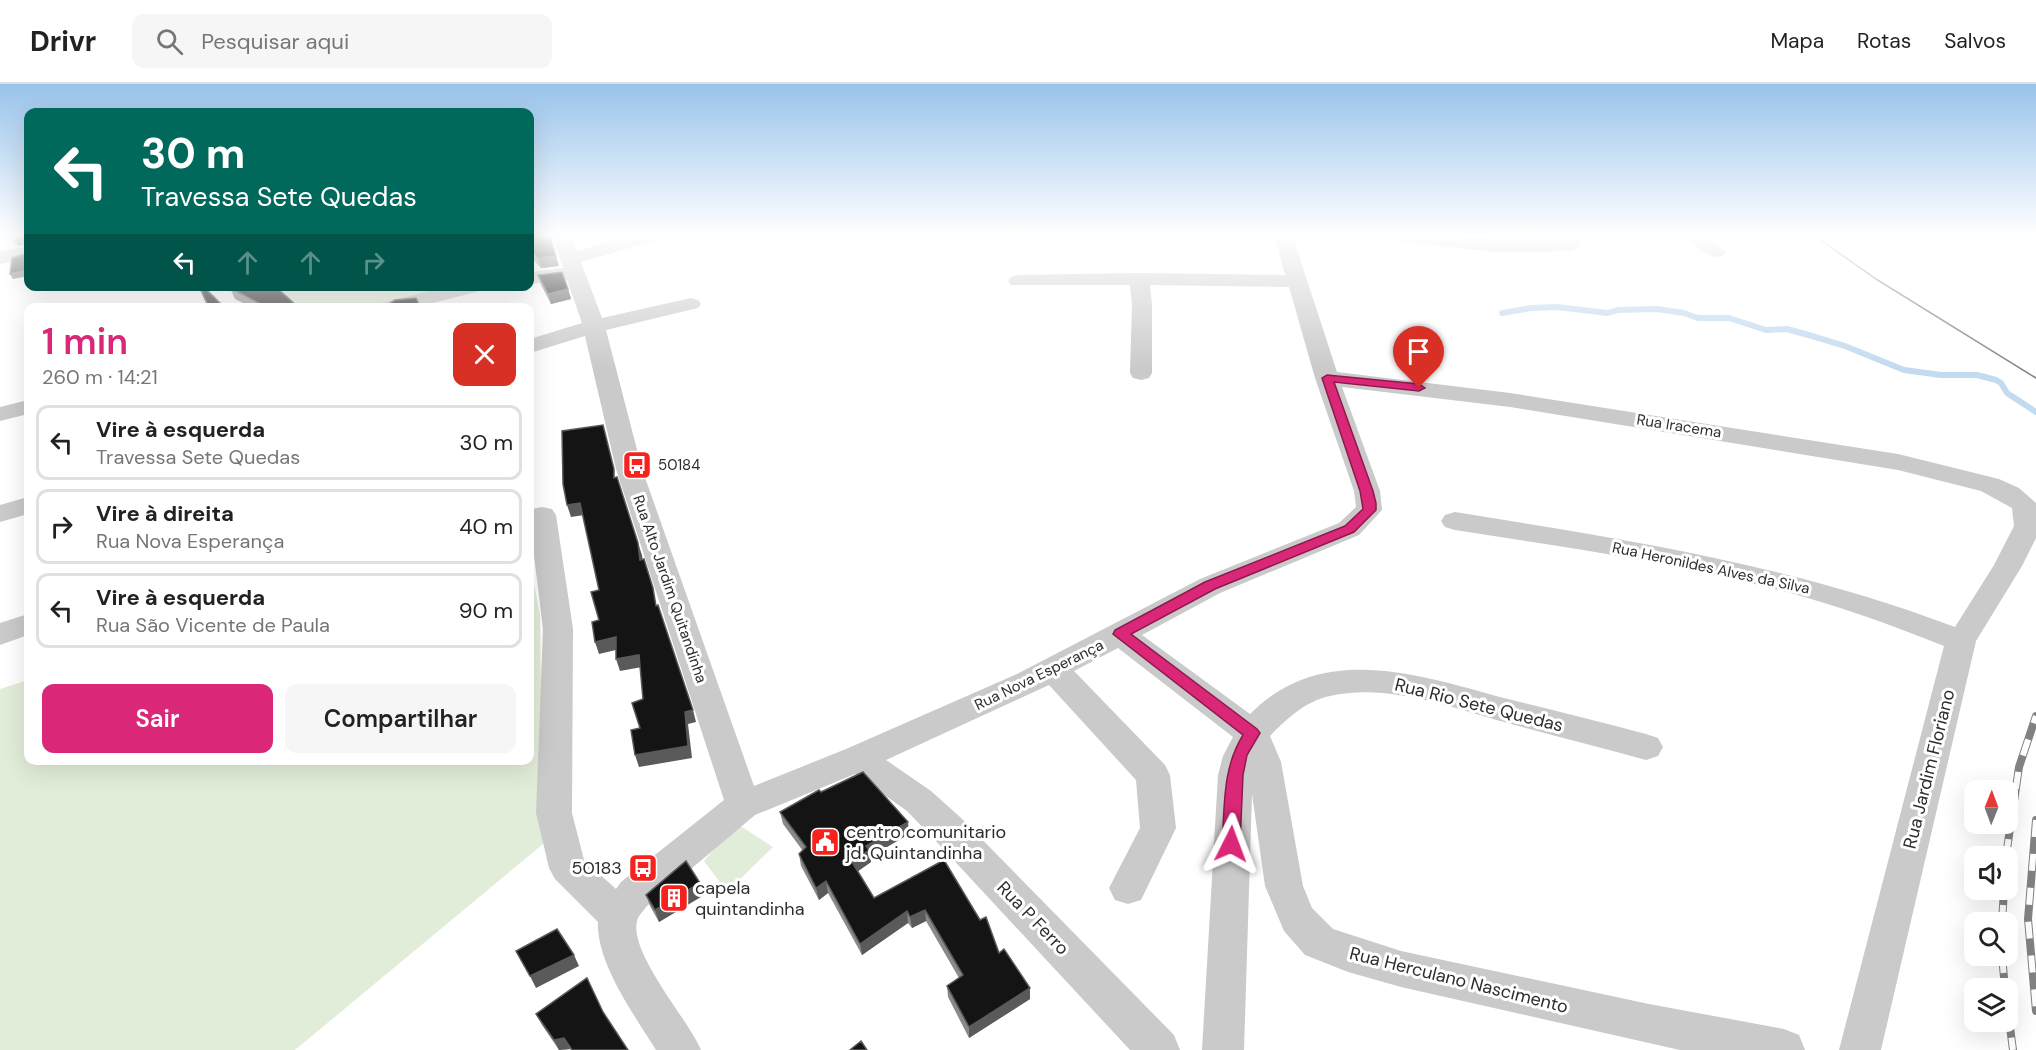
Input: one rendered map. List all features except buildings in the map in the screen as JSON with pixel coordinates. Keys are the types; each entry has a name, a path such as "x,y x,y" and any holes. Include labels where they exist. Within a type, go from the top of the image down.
{"street":[{"name":"Rua Alto Jardim Quitandinha","path":"578,279 594,326 629,469 743,805"},
{"path":"1018,281 1134,279"},
{"path":"1139,279 1142,304 1141,372"},
{"path":"1145,279 1297,281 1327,378"},
{"path":"405,303 456,291"},
{"path":"534,345 594,326 691,304"},
{"name":"Rua Iracema","path":"1327,378 1521,402 1898,462 1990,485 2023,503"},
{"name":"Rua Nova Esperança","path":"858,758 935,725 1053,669 1210,586 1349,529 1369,510 1370,503 1327,378"},
{"path":"0,414 24,408"},
{"name":"Rua Jardim Floriano","path":"1860,1050 1961,641 2008,566 2028,526 2028,512 2023,503"},
{"path":"0,514 24,506"},
{"path":"542,515 558,629 554,813 568,868 618,916"},
{"name":"Rua Heronildes Alves da Silva","path":"1455,521 1655,554 1755,575 1866,606 1961,641"},
{"path":"0,634 24,625"},
{"path":"1120,634 1252,733"},
{"path":"1053,669 1153,775 1158,828 1128,888"},
{"name":"Rua Rio Sete Quedas","path":"1223,1050 1235,775 1239,754 1252,733 1282,704 1298,693 1322,684 1356,681 1404,683 1646,747"},
{"name":"Rua Herculano Nascimento","path":"1252,733 1264,762 1284,886 1298,919 1319,942 1348,954 1401,969 1649,1024 1784,1050"},
{"path":"680,1050 641,990 626,960 617,936 618,916 634,894 743,805 858,758"},
{"name":"Rua P Ferro","path":"858,758 897,784 933,815 1159,1050"}],"green space":[{"path":"264,291 437,291 393,303 286,303"},
{"path":"534,584 540,614 543,844 295,1050 0,1050 0,689 24,681 24,765 534,765"},
{"path":"736,823 773,847 727,892 704,861"}],"waterway":[{"path":"1502,313 1531,308 1557,307 1608,313 1618,310 1657,309 1684,313 1698,318 1729,318 1766,330 1787,329 1812,336 1845,346 1904,370 1941,375 1977,375 1996,380 2001,383 2007,393 2036,412"}],"tram line":[{"path":"1876,279 2036,378"}],"railway":[{"path":"2007,846 2019,767 2036,716"},
{"path":"2036,820 2028,919 2036,1011"},
{"path":"2003,900 2003,912"},
{"path":"2003,966 2004,978"},
{"path":"2011,1032 2013,1050"}],"place":[{"name":"50184","path":"637,465"},
{"name":"centro comunitario jd. Quintandinha","path":"825,842"},
{"name":"50183","path":"643,868"},
{"name":"capela quintandinha","path":"674,898"}],"route":[{"path":"1231,844 1235,775 1239,754 1252,733 1120,634 1210,586 1349,529 1369,510 1367,491 1327,378 1419,388"}]}
